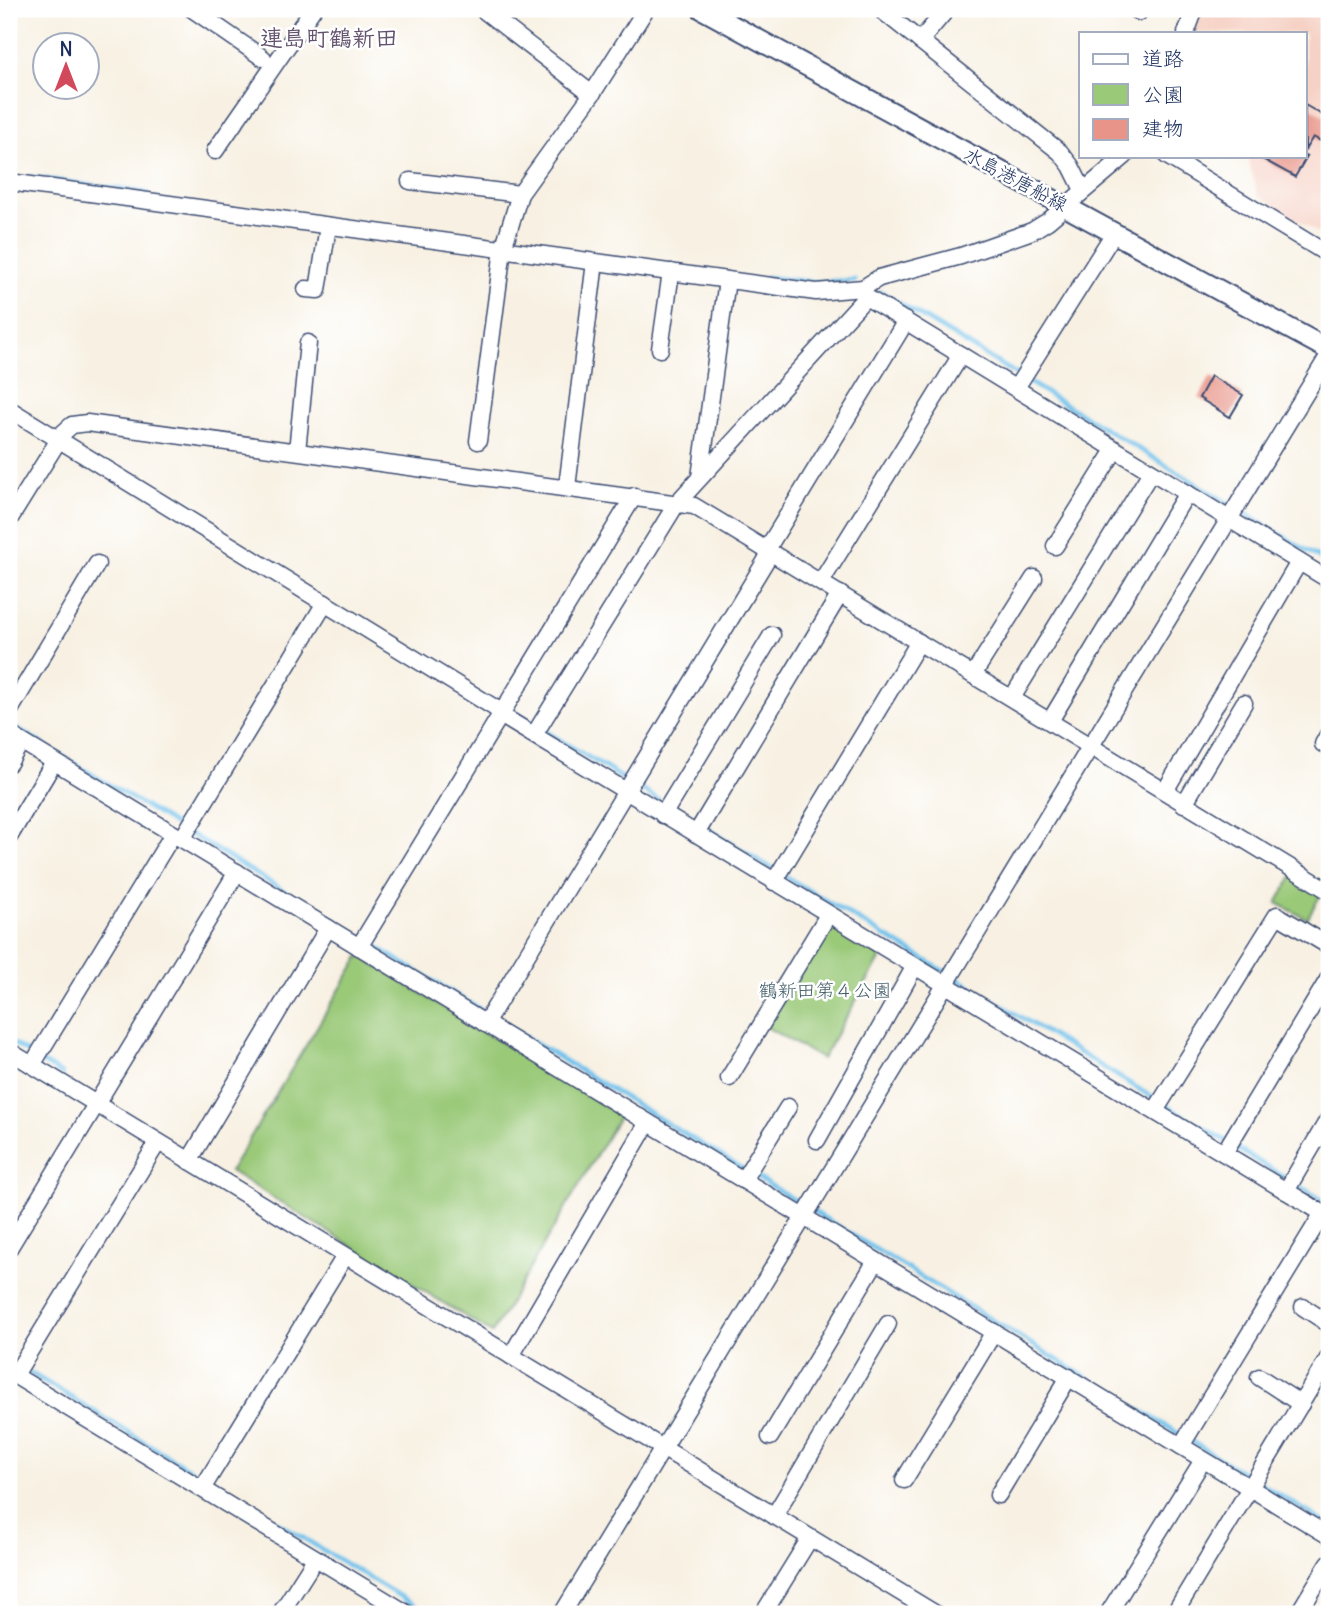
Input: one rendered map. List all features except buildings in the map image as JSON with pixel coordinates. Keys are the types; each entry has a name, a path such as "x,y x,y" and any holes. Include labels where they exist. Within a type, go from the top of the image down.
{"main road":[{"name":"水島港唐船線","path":"702,9 1329,352"}],"street":[{"path":"192,9 263,58"},
{"path":"215,151 313,9"},
{"path":"482,9 592,93"},
{"path":"478,441 505,244 520,194 592,93 646,9"},
{"path":"880,9 1059,152 1071,166 1083,190"},
{"path":"920,41 947,9"},
{"path":"1186,32 1195,9"},
{"path":"537,730 677,503 864,292 879,278 1009,240 1040,226 1123,158"},
{"path":"1170,158 1329,256"},
{"path":"410,181 520,194"},
{"path":"9,182 328,226 505,244 595,262 816,292 864,292 961,355 1020,382 1150,472 1186,493 1233,512 1329,580"},
{"path":"318,290 328,226"},
{"path":"1020,382 1114,233"},
{"path":"567,487 595,262"},
{"path":"660,349 671,272"},
{"path":"700,477 727,280"},
{"path":"489,1018 630,787 906,321"},
{"path":"297,451 308,343"},
{"path":"562,1614 1329,352"},
{"path":"821,582 961,355"},
{"path":"9,409 60,436 326,603 778,876 828,915 915,966 950,979 1228,1147 1290,1185 1326,1215 1184,1441"},
{"path":"9,520 60,436 72,425 87,423 694,506 1329,891"},
{"path":"1055,546 1115,450"},
{"path":"1012,698 1150,472"},
{"path":"1049,721 1186,493"},
{"path":"362,942 634,496"},
{"path":"1164,791 1300,562"},
{"path":"9,712 97,564"},
{"path":"973,675 1034,578"},
{"path":"699,828 840,594"},
{"path":"35,1061 182,834 326,603"},
{"path":"667,809 772,635"},
{"path":"778,876 919,642"},
{"path":"1184,804 1244,704"},
{"path":"9,763 15,738 182,834 237,872 328,928 362,942 489,1018 647,1124 747,1175 808,1211 876,1261 1069,1377 1184,1441 1203,1460 1254,1483 1329,1536"},
{"path":"9,836 54,762"},
{"path":"9,1248 237,872"},
{"path":"729,1079 828,915"},
{"path":"1158,1105 1277,915 1329,946"},
{"path":"191,1156 328,928"},
{"path":"817,1140 915,966"},
{"path":"1228,1147 1329,978"},
{"path":"9,1051 35,1061 99,1100 159,1142 191,1156 345,1256 513,1352 777,1512 810,1538 927,1612"},
{"path":"747,1175 788,1107"},
{"path":"1290,1185 1329,1118"},
{"path":"513,1352 647,1124"},
{"path":"159,1142 16,1370 206,1483 316,1559 400,1612"},
{"path":"206,1483 345,1256"},
{"path":"770,1437 876,1261"},
{"path":"1303,1307 1329,1324"},
{"path":"777,1512 888,1324"},
{"path":"904,1480 994,1332"},
{"path":"1174,1614 1329,1357"},
{"path":"998,1495 1069,1377"},
{"path":"1259,1377 1301,1404"},
{"path":"1108,1614 1203,1460"},
{"path":"763,1614 810,1538"},
{"path":"280,1614 316,1559"},
{"path":"1298,1614 1329,1563"}],"shaded area":[{"path":"1201,9 1329,9 1329,240 1258,195 1248,158 1306,158 1306,32 1192,32"}],"green space":[{"path":"1293,875 1323,891 1307,919 1277,903"},
{"name":"鶴新田第４公園","path":"833,925 883,954 822,1059 766,1027 825,926"},
{"path":"360,956 620,1115 492,1333 230,1171"}],"waterway":[{"path":"30,177 147,193"},
{"path":"766,277 813,282 855,280"},
{"path":"881,292 1018,375"},
{"path":"1025,380 1329,564"},
{"path":"508,708 665,804"},
{"path":"9,724 487,1014"},
{"path":"673,808 698,824"},
{"path":"706,828 776,871"},
{"path":"783,875 947,973"},
{"path":"955,977 1157,1100"},
{"path":"494,1018 744,1170"},
{"path":"9,1041 32,1055"},
{"path":"39,1060 62,1074"},
{"path":"1164,1104 1226,1141"},
{"path":"1233,1146 1289,1180"},
{"path":"752,1174 1329,1525"},
{"path":"1296,1184 1329,1204"},
{"path":"24,1369 429,1614"},
{"path":"937,1605 951,1614"}],"district":[{"name":"連島町鶴新田","path":"329,37"}]}
